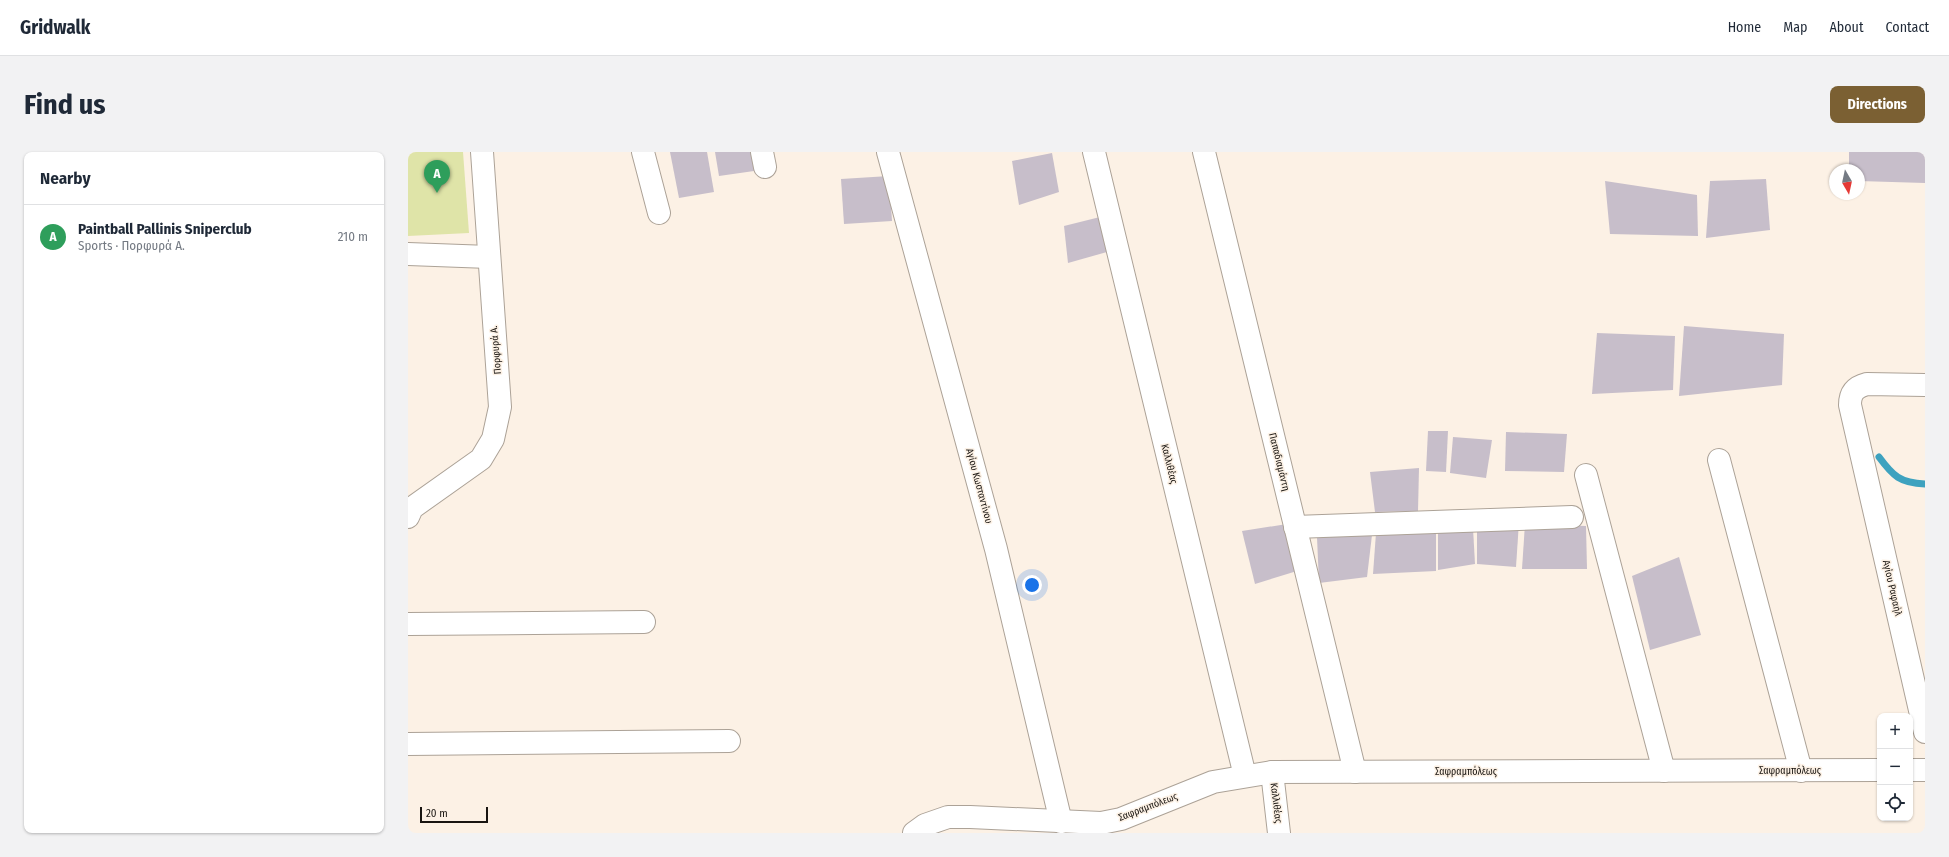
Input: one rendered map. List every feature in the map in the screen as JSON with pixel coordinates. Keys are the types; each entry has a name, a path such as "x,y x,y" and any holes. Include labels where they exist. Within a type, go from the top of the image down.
{"street":[{"name":"Πορφυρά Α.","path":"409,511 481,459 493,439 500,407 482,152"},
{"path":"644,152 659,213"},
{"name":"Αγίου Κωσταντίνου","path":"888,152 996,549 1061,822"},
{"name":"Καλλιθέας","path":"1094,152 1245,776"},
{"name":"Παπαδιαμάντη","path":"1204,152 1355,772"},
{"path":"408,254 489,257"},
{"name":"Αγίου Ραφαήλ","path":"1925,385 1867,384 1860,386 1850,397 1850,405 1925,732"},
{"path":"1719,460 1801,771"},
{"path":"1586,475 1664,771"},
{"path":"1295,527 1572,517"},
{"path":"408,624 644,622"},
{"path":"408,744 729,741"},
{"name":"Σαφραμπόλεως","path":"914,833 925,825 948,817 1101,823 1121,819 1213,782 1272,772 1877,770"},
{"path":"1913,770 1925,770"},
{"name":"Καλλιθέας","path":"1272,772 1279,833"}],"green space":[{"path":"408,152 463,152 469,233 408,236"}],"building":[{"path":"670,152 707,152 714,192 679,198"},
{"path":"715,152 758,152 761,170 719,176"},
{"path":"1849,152 1925,152 1925,183 1865,181 1865,164 1849,164"},
{"path":"1052,153 1059,192 1019,205 1012,161"},
{"path":"889,176 892,221 844,224 841,179"},
{"path":"1766,179 1770,230 1706,238 1710,181"},
{"path":"1605,181 1697,195 1698,236 1610,234"},
{"path":"1104,216 1114,250 1068,263 1064,226"},
{"path":"1684,326 1784,334 1782,385 1679,396"},
{"path":"1597,333 1675,336 1673,390 1592,394"},
{"path":"1428,431 1448,431 1446,472 1426,471"},
{"path":"1506,432 1567,434 1564,472 1505,471"},
{"path":"1453,437 1492,440 1486,478 1450,473"},
{"path":"1419,468 1418,511 1375,512 1370,472"},
{"path":"1519,522 1516,567 1477,564 1477,526"},
{"path":"1287,524 1297,571 1255,584 1242,531"},
{"path":"1525,524 1586,526 1587,569 1522,569"},
{"path":"1473,528 1475,564 1438,570 1438,529"},
{"path":"1436,530 1436,571 1373,574 1376,533"},
{"path":"1372,535 1367,577 1319,583 1317,537"},
{"path":"1679,557 1701,635 1650,650 1632,576"}],"waterway":[{"path":"1879,457 1893,474 1903,480 1925,484"}],"place":[{"name":"Paintball Pallinis Sniperclub","path":"437,193"}]}
